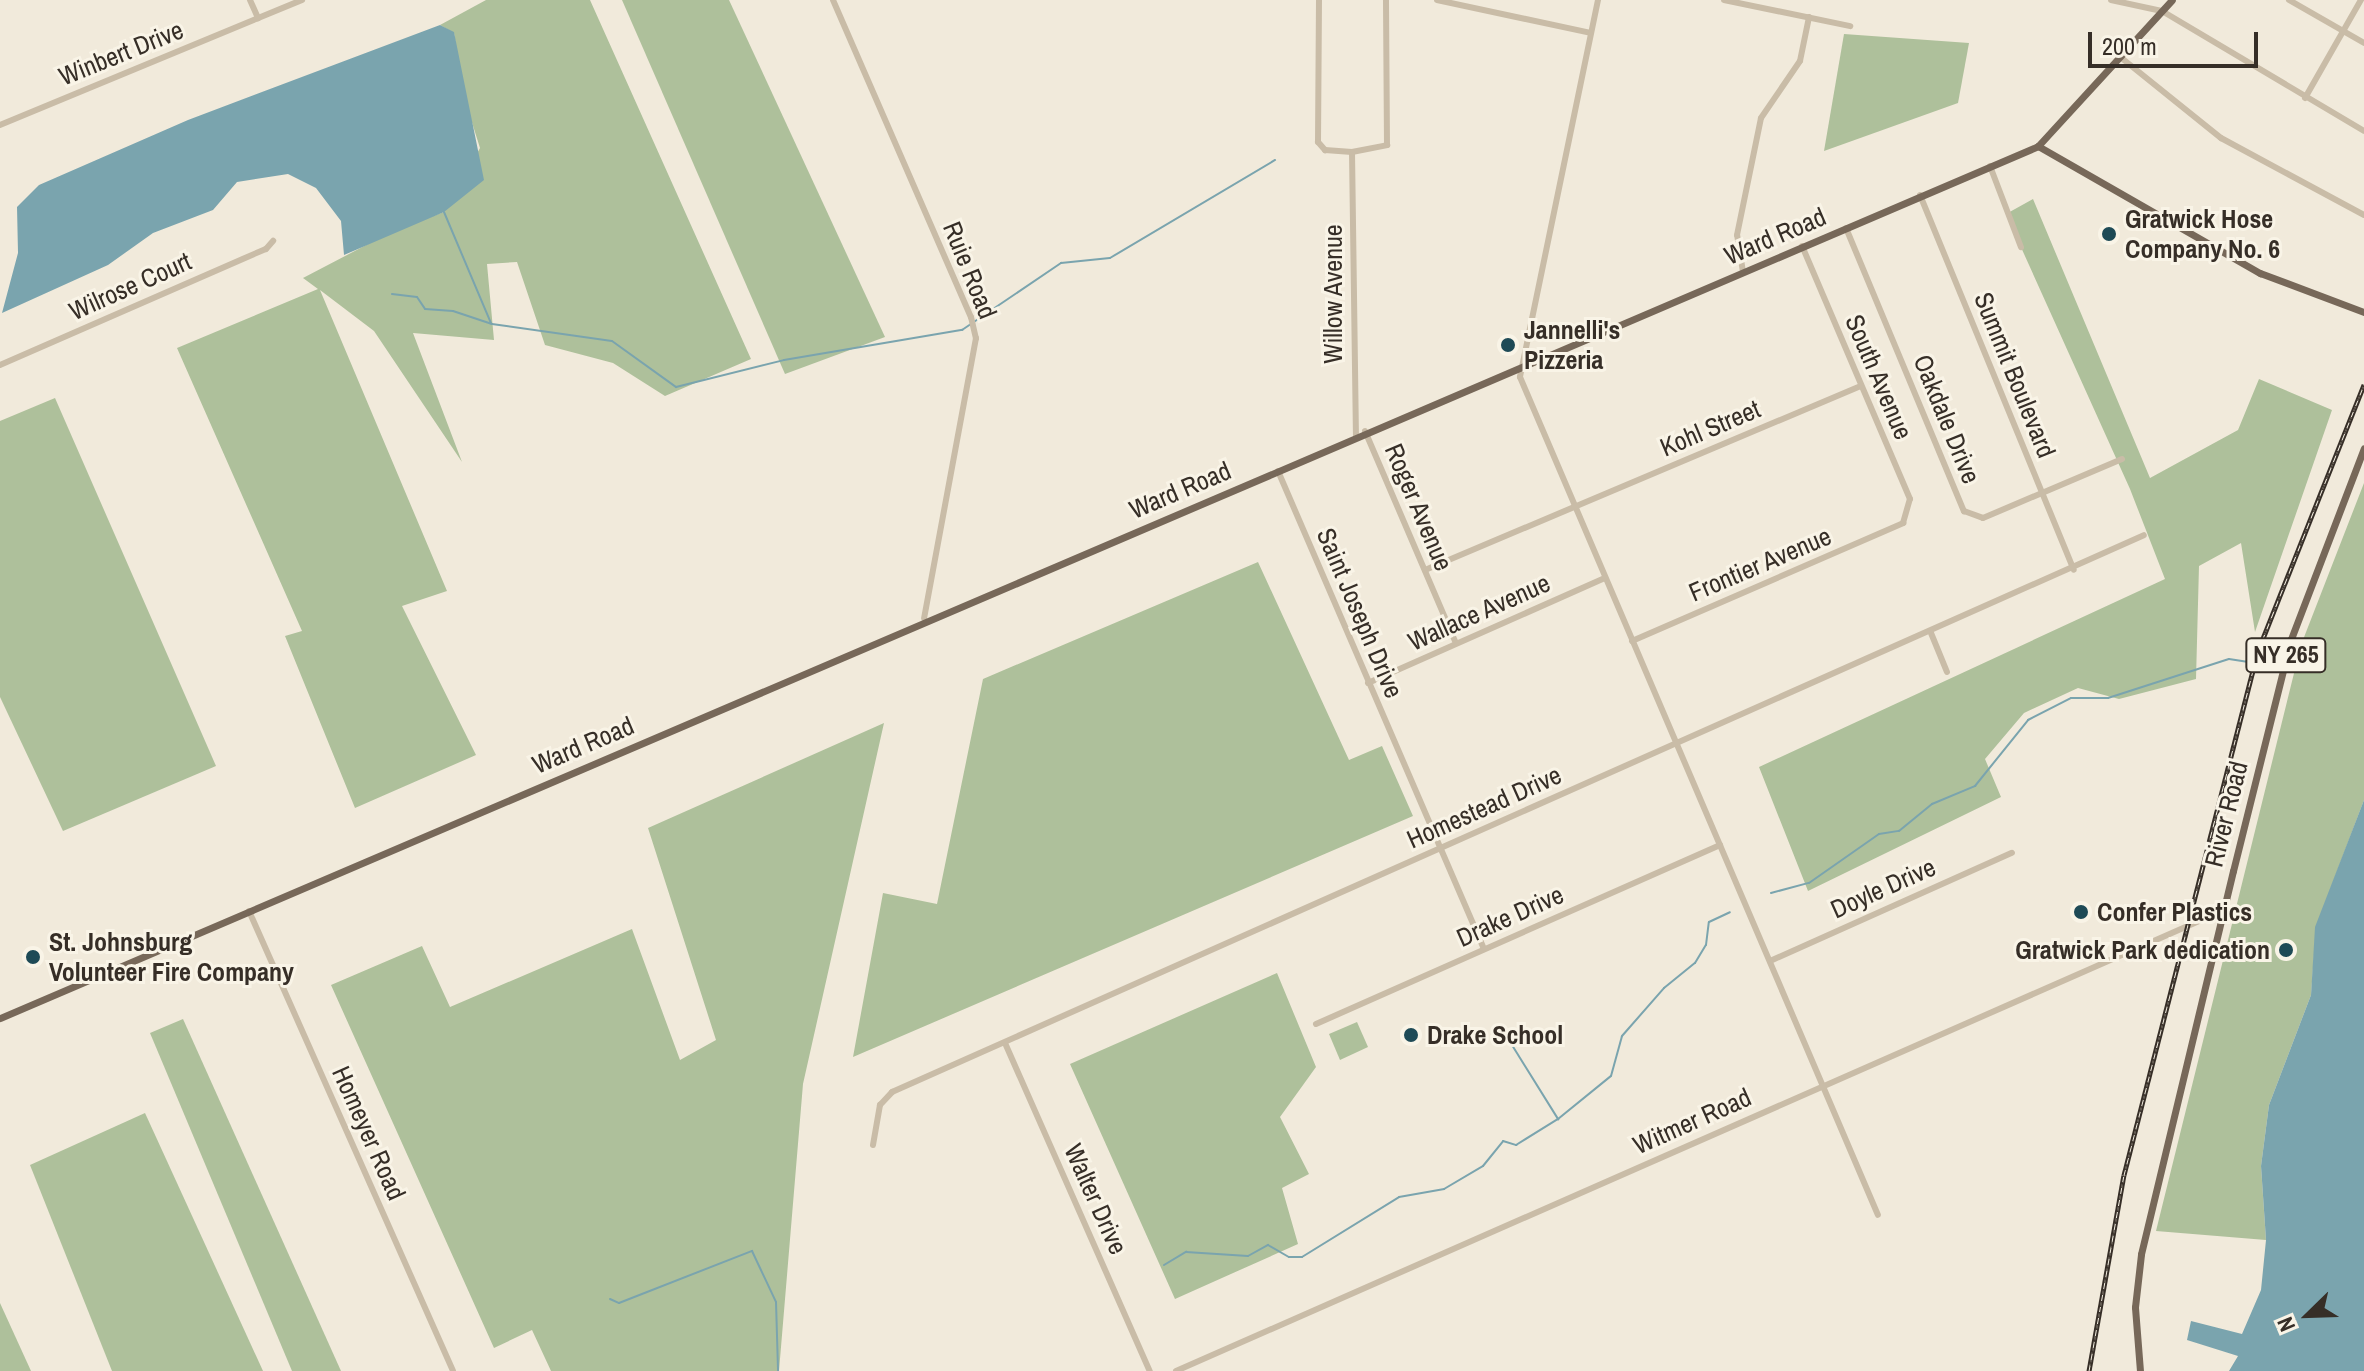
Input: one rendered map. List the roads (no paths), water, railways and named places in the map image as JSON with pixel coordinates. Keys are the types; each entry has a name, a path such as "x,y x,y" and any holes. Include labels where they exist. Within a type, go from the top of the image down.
{"main road":[{"path":"2172,0 2038,146 2260,273 2364,312"},
{"name":"Ward Road","path":"0,1018 924,618 1278,471 1365,431 2038,146"},
{"name":"River Road","path":"2140,1371 2136,1292 2224,910 2291,639 2364,448"}],"street":[{"path":"250,0 258,18"},
{"name":"Winbert Drive","path":"0,125 302,0"},
{"name":"Ruie Road","path":"833,0 971,317 976,338 924,618"},
{"path":"1319,0 1318,142 1325,150 1352,152 1387,145 1386,0"},
{"path":"1437,0 1591,33"},
{"path":"1598,0 1519,367 1605,578 1878,1215"},
{"path":"1724,0 1850,26"},
{"path":"2111,0 2162,11 2364,131"},
{"path":"2289,0 2364,43"},
{"path":"2305,98 2361,0"},
{"path":"1743,272 1737,235 1761,118 1800,61 1809,17"},
{"path":"2119,56 2221,138 2364,215"},
{"name":"Willow Avenue","path":"1352,152 1356,435"},
{"path":"1990,166 2021,247"},
{"name":"Summit Boulevard","path":"1920,195 2074,570"},
{"name":"Oakdale Drive","path":"1846,228 1964,511 1983,518 2122,459"},
{"name":"Wilrose Court","path":"0,365 266,249 273,241"},
{"name":"South Avenue","path":"1802,246 1910,499 1903,523"},
{"name":"Kohl Street","path":"1425,570 1861,386"},
{"name":"Roger Avenue","path":"1365,431 1456,643"},
{"name":"Saint Joseph Drive","path":"1278,471 1438,849 1484,949"},
{"name":"Frontier Avenue","path":"1632,641 1903,523"},
{"name":"Homestead Drive","path":"873,1145 880,1105 892,1092 2074,570 2144,535"},
{"name":"Wallace Avenue","path":"1368,683 1605,578"},
{"path":"1931,633 1947,672"},
{"name":"Drake Drive","path":"1316,1024 1720,845"},
{"name":"Doyle Drive","path":"1770,961 2012,853"},
{"name":"Witmer Road","path":"1176,1371 2224,910"},
{"name":"Homeyer Road","path":"249,911 453,1371"},
{"name":"Walter Drive","path":"1005,1043 1150,1371"}],"water":[{"path":"440,25 454,32 484,180 444,212 344,255 341,221 316,188 288,174 237,182 213,210 153,233 108,265 2,313 18,253 17,207 39,185 188,120"},
{"path":"2364,800 2364,1371 2229,1371 2238,1356 2187,1340 2191,1321 2242,1334 2261,1290 2266,1240 2261,1166 2269,1105 2311,995 2315,927"}],"waterway":[{"path":"392,294 417,297 425,309 453,311 492,324 612,341 676,387 784,360 962,330 1061,263 1110,258 1275,160"},
{"path":"444,212 491,323"},
{"path":"1771,893 1809,883 1879,834 1899,831 1932,804 1975,786 2028,720 2071,698 2108,698 2229,659 2247,662"},
{"path":"1164,1265 1186,1252 1248,1256 1268,1245 1289,1257 1302,1257 1399,1197 1444,1189 1483,1166 1503,1141 1516,1145 1558,1119 1611,1076 1622,1036 1664,988 1695,963 1706,945 1709,922 1730,912"},
{"path":"1507,1037 1558,1119"},
{"path":"610,1299 619,1303 752,1251 776,1302 778,1371"}],"railway":[{"path":"2089,1371 2124,1175 2258,651 2364,384"}],"place":[{"name":"Gratwick Hose Company No. 6","path":"2109,234"},
{"name":"Jannelli's Pizzeria","path":"1508,345"},
{"name":"Confer Plastics","path":"2081,912"},
{"name":"Gratwick Park dedication","path":"2286,950"},
{"name":"St. Johnsburg Volunteer Fire Company","path":"33,957"},
{"name":"Drake School","path":"1411,1035"}]}
